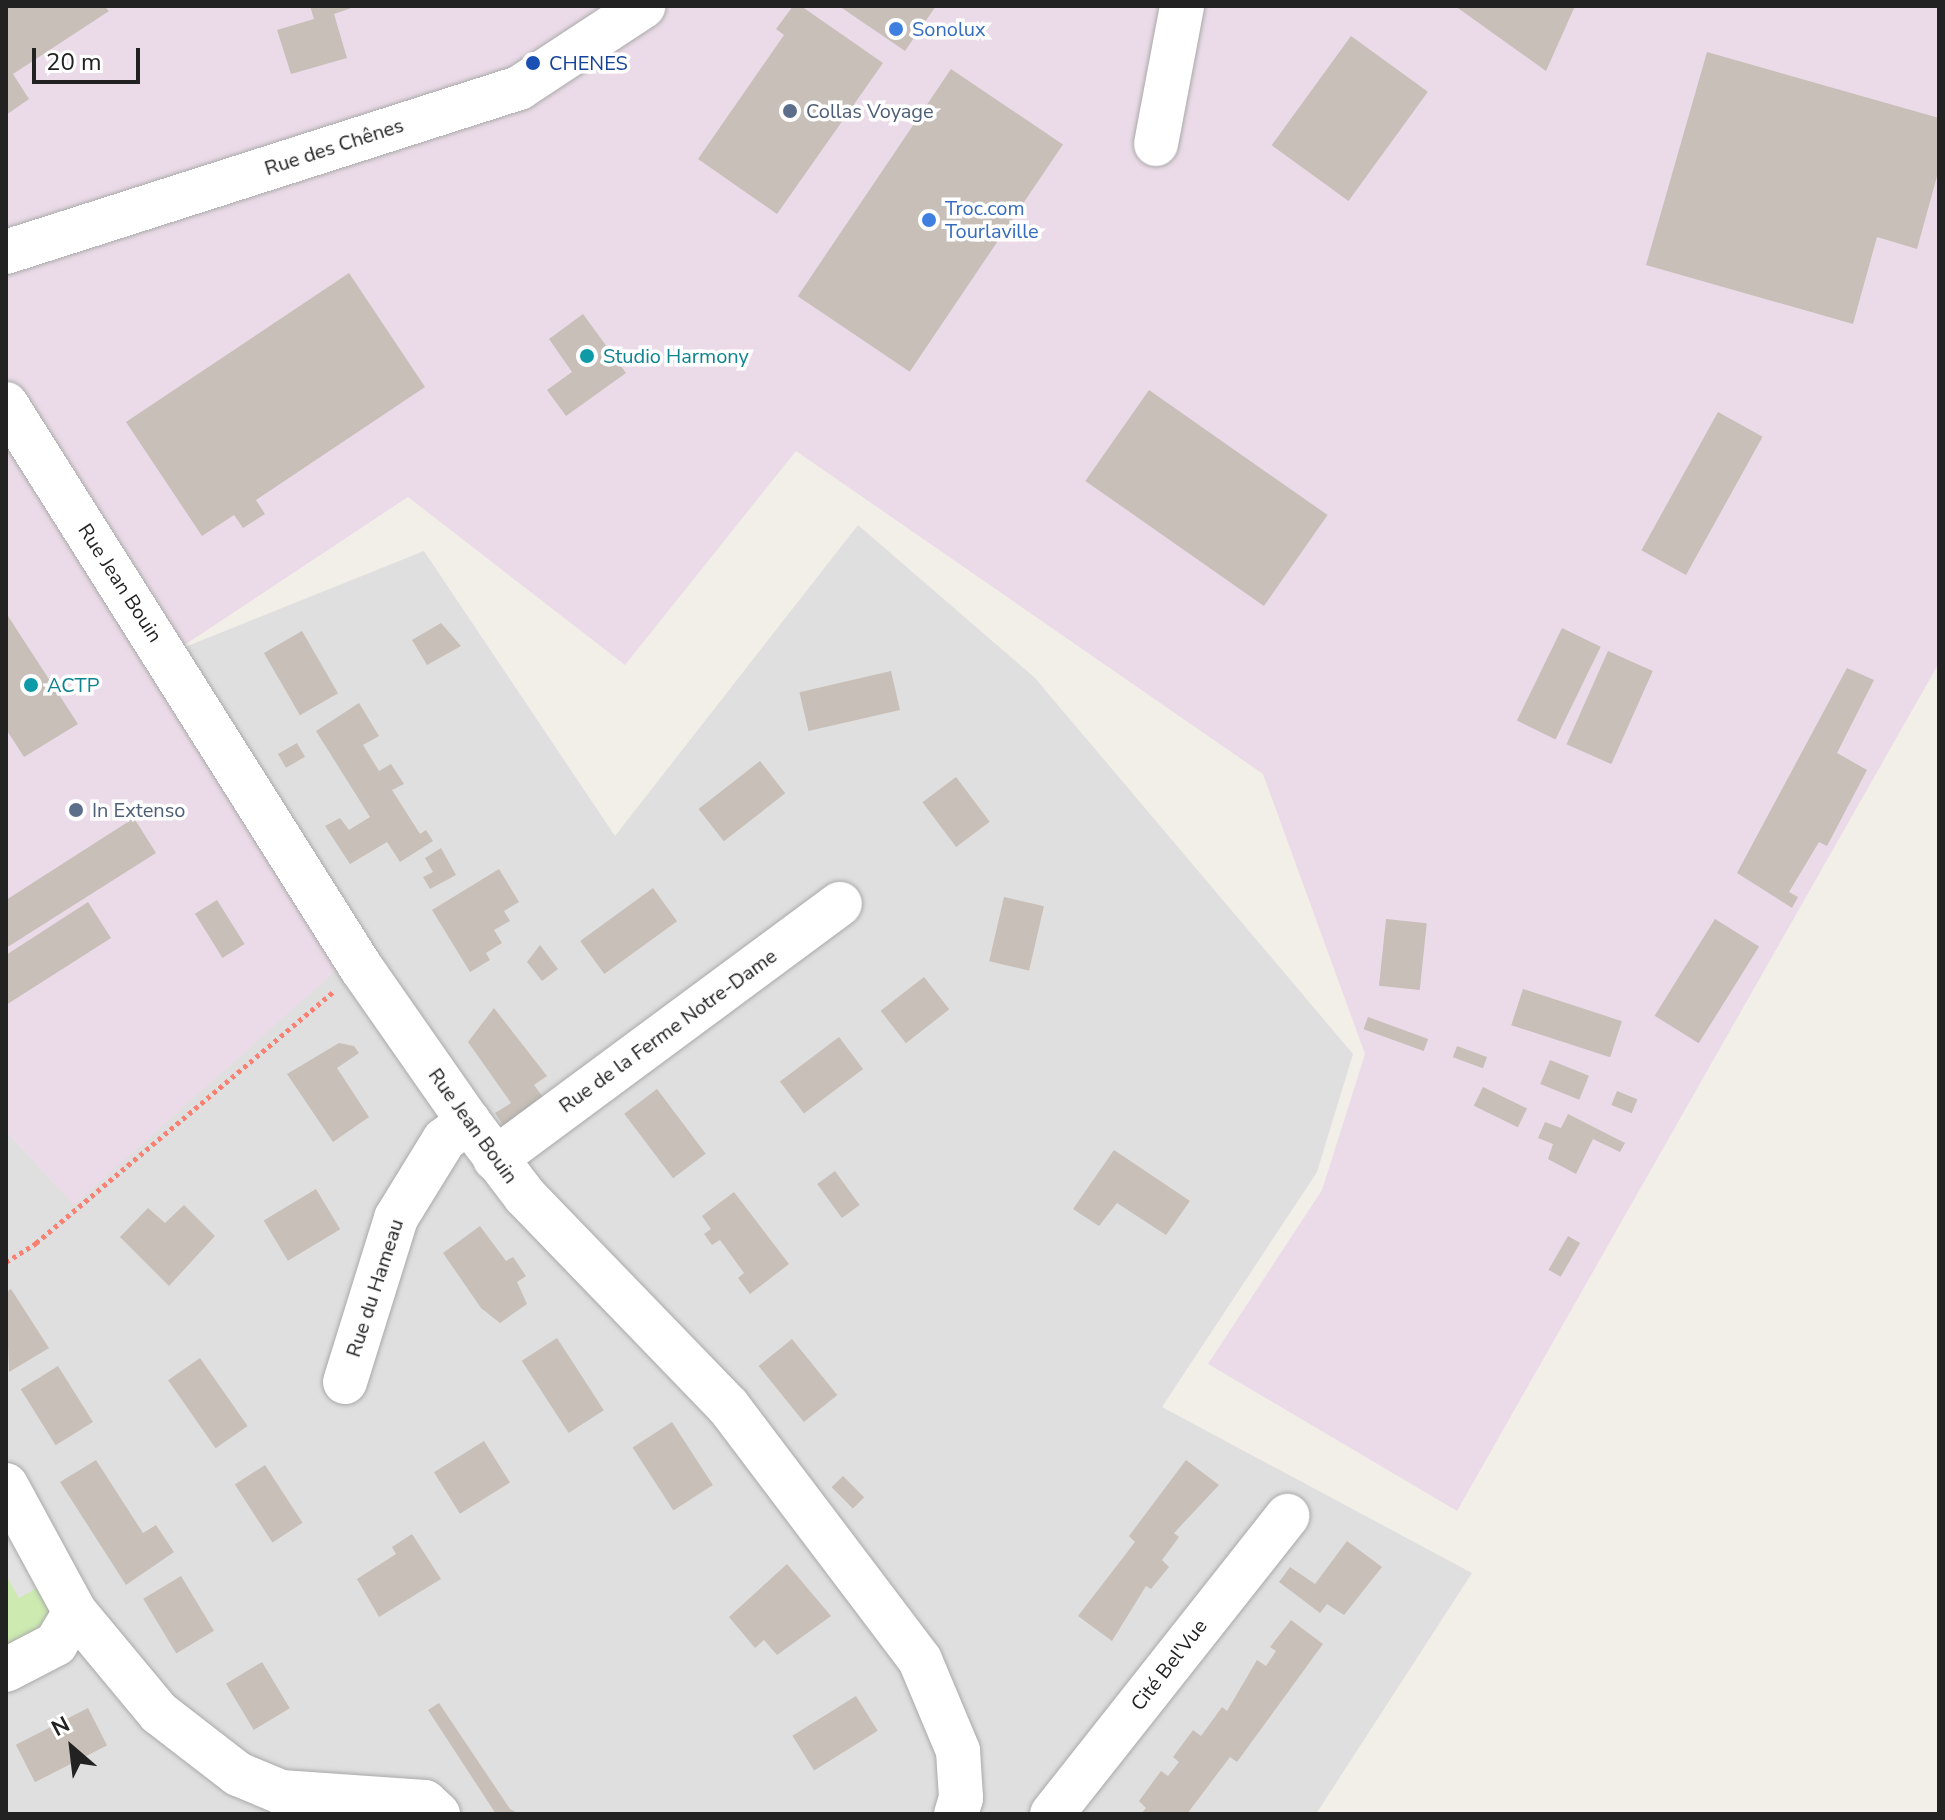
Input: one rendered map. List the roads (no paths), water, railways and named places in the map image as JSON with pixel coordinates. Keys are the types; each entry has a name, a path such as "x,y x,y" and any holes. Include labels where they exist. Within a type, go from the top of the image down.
{"street":[{"name":"Rue des Chênes","path":"6,252 519,88 644,6"},
{"path":"1156,144 1182,6"},
{"name":"Rue Jean Bouin","path":"6,404 362,969 495,1159 525,1196 728,1406 920,1660 958,1751 961,1798 956,1814"},
{"name":"Rue de la Ferme Notre-Dame","path":"495,1159 840,904"},
{"name":"Rue du Hameau","path":"345,1382 396,1218 444,1140 468,1121"},
{"path":"6,1485 75,1612 159,1713 238,1774 281,1792 425,1802 438,1814"},
{"name":"Cité Bel'Vue","path":"1052,1814 1287,1516"},
{"path":"6,1670 56,1644 75,1612"}],"place":[{"name":"Sonolux","path":"896,29"},
{"name":"CHENES","path":"533,63"},
{"name":"Collas Voyage","path":"790,111"},
{"name":"Troc.com Tourlaville","path":"929,220"},
{"name":"Studio Harmony","path":"587,356"},
{"name":"ACTP","path":"31,685"},
{"name":"In Extenso","path":"76,810"}]}
